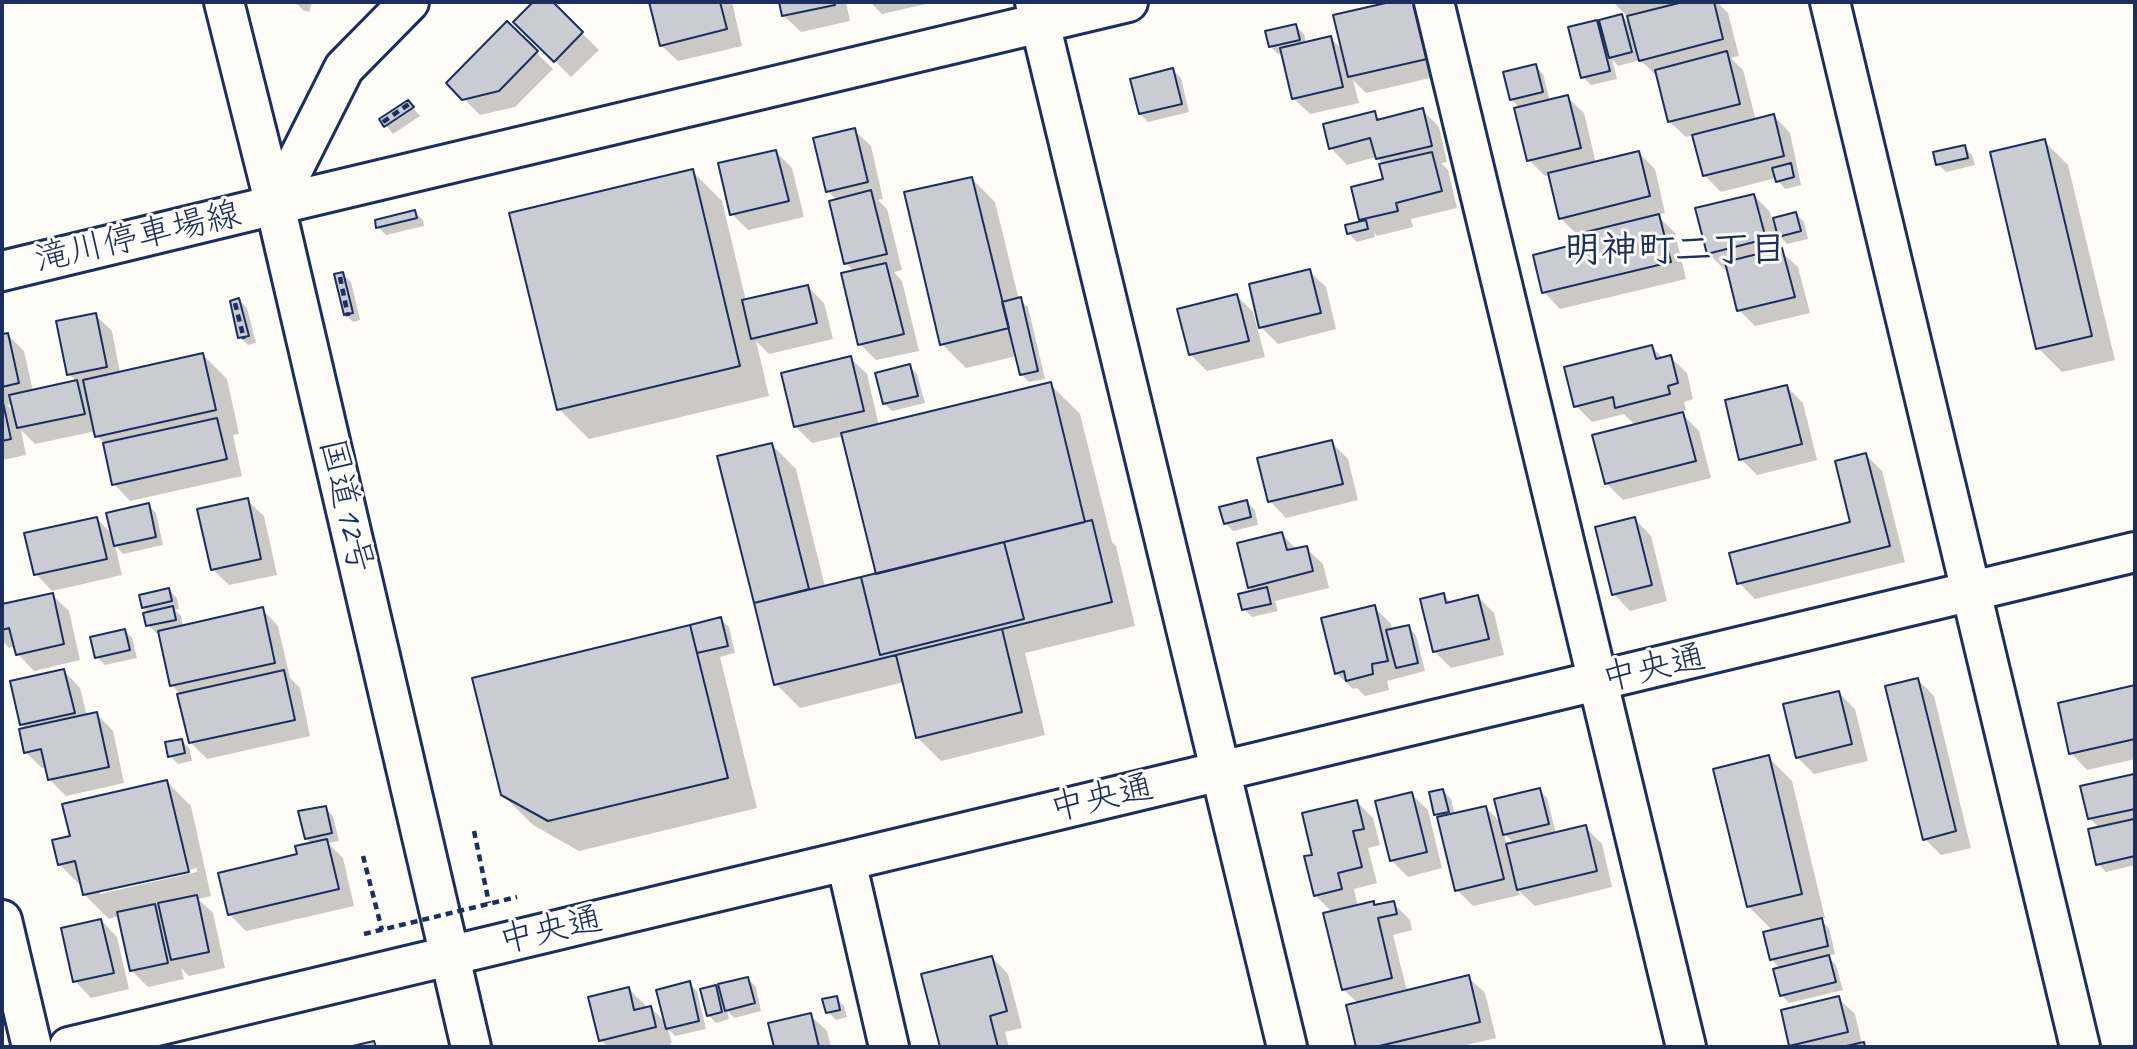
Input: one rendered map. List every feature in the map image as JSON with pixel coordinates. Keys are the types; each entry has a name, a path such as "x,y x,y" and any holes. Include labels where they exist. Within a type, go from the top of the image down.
{"main road":[{"name":"国道12号","path":"224,2 275,205 471,1047"},
{"path":"275,205 344,68 409,2"},
{"name":"滝川停車場線","path":"2,271 275,205 1037,12 1128,2"},
{"path":"1434,2 1686,1047"},
{"path":"1830,2 2080,1047"},
{"path":"1037,12 1287,1047"},
{"name":"中央通","path":"69,1047 2135,552"},
{"path":"846,861 889,1047"},
{"path":"2,920 32,1047"}],"path":[{"path":"383,122 412,102"},
{"path":"340,277 348,316"},
{"path":"235,303 244,339"},
{"path":"474,831 489,903"},
{"path":"363,856 382,930"},
{"path":"364,934 517,897"}],"building":[{"path":"533,2 553,2 583,32 554,62 513,22"},
{"path":"649,2 720,2 727,29 660,46"},
{"path":"779,2 834,2 835,5 782,16"},
{"path":"1390,2 1414,2 1427,59 1348,77 1333,15"},
{"path":"1683,2 1714,2 1723,39 1639,61 1627,16"},
{"path":"1622,14 1632,52 1609,58 1599,20"},
{"path":"1597,20 1610,71 1581,78 1568,27"},
{"path":"507,21 538,51 499,91 462,100 446,83"},
{"path":"1296,24 1300,40 1269,47 1265,31"},
{"path":"1331,36 1343,87 1292,99 1280,48"},
{"path":"1727,51 1740,104 1668,122 1655,70"},
{"path":"1536,64 1543,92 1510,100 1503,72"},
{"path":"1173,68 1182,104 1139,114 1130,79"},
{"path":"1568,95 1581,148 1527,161 1514,108"},
{"path":"408,100 414,107 384,127 379,119"},
{"path":"1423,108 1432,146 1376,159 1370,138 1329,149 1323,124 1375,111 1377,120"},
{"path":"1774,114 1784,156 1703,176 1692,135"},
{"path":"855,128 868,182 826,192 813,138"},
{"path":"2045,139 2092,336 2036,349 1990,152"},
{"path":"1965,145 1968,158 1936,165 1933,152"},
{"path":"776,150 789,201 730,215 718,163"},
{"path":"1639,151 1650,196 1559,219 1548,173"},
{"path":"1432,152 1442,191 1396,203 1398,211 1359,220 1351,187 1383,179 1379,164"},
{"path":"1791,163 1794,177 1776,182 1772,168"},
{"path":"693,169 740,366 557,410 509,213"},
{"path":"972,177 1009,328 940,345 904,192"},
{"path":"871,190 887,254 844,264 829,201"},
{"path":"1754,194 1766,239 1707,254 1695,208"},
{"path":"415,210 417,218 376,228 375,220"},
{"path":"1796,212 1801,231 1778,237 1773,218"},
{"path":"1659,214 1671,262 1542,293 1533,255 1584,242 1582,233"},
{"path":"1366,220 1368,229 1347,234 1345,225"},
{"path":"1782,248 1795,297 1737,311 1725,262"},
{"path":"886,263 904,334 858,345 841,273"},
{"path":"1310,269 1321,313 1259,328 1249,284"},
{"path":"343,272 353,313 344,315 334,274"},
{"path":"808,285 817,323 751,339 742,300"},
{"path":"1237,294 1249,341 1189,355 1177,309"},
{"path":"1021,297 1038,371 1020,375 1002,302"},
{"path":"239,298 249,336 238,338 230,301"},
{"path":"96,313 107,367 67,375 56,321"},
{"path":"8,333 19,383 2,387 2,334"},
{"path":"1652,345 1656,359 1671,355 1678,383 1668,386 1670,394 1615,408 1613,397 1574,407 1564,367"},
{"path":"203,353 216,410 95,437 83,380"},
{"path":"851,356 864,411 794,427 781,373"},
{"path":"910,364 918,396 883,404 875,373"},
{"path":"77,380 85,414 17,428 9,395"},
{"path":"1051,382 1085,522 876,574 841,433"},
{"path":"1787,385 1802,444 1739,460 1725,400"},
{"path":"2,398 11,439 2,441"},
{"path":"1683,412 1696,461 1605,484 1592,435"},
{"path":"217,418 227,459 112,485 103,443"},
{"path":"1332,440 1343,484 1268,502 1257,458"},
{"path":"772,443 809,589 754,603 717,456"},
{"path":"1866,453 1890,546 1737,584 1729,553 1850,522 1835,461"},
{"path":"248,498 261,559 211,570 197,509"},
{"path":"1247,500 1251,517 1224,524 1219,507"},
{"path":"149,503 156,537 114,546 106,513"},
{"path":"97,517 107,559 34,575 24,533"},
{"path":"1635,517 1652,585 1612,595 1595,527"},
{"path":"1092,520 1112,602 774,685 754,603 861,577 880,655 1024,619 1004,542"},
{"path":"1282,532 1287,550 1307,546 1313,571 1248,588 1237,543"},
{"path":"1004,542 1024,619 880,655 861,577"},
{"path":"1267,587 1271,604 1242,610 1238,594"},
{"path":"169,588 172,601 142,608 139,595"},
{"path":"53,593 64,644 16,655 9,628 2,630 2,604"},
{"path":"1444,593 1446,603 1478,595 1489,639 1433,652 1420,599"},
{"path":"1375,605 1388,661 1372,664 1373,674 1346,681 1344,671 1335,674 1321,618"},
{"path":"173,606 176,620 146,626 143,613"},
{"path":"263,607 275,663 170,686 158,631"},
{"path":"721,617 728,646 697,653 690,625"},
{"path":"690,625 728,778 548,821 501,795 472,678"},
{"path":"1409,625 1418,663 1396,668 1386,630"},
{"path":"125,629 130,650 95,658 90,637"},
{"path":"1002,629 1022,712 916,738 896,655"},
{"path":"64,669 75,713 20,725 10,681"},
{"path":"284,670 295,720 189,743 177,694"},
{"path":"1918,678 1956,831 1923,840 1885,686"},
{"path":"2135,685 2135,739 2069,754 2058,703"},
{"path":"1839,691 1852,744 1796,758 1783,704"},
{"path":"97,712 109,767 48,780 41,749 24,753 19,729"},
{"path":"182,739 185,753 168,757 165,742"},
{"path":"1769,755 1802,894 1747,907 1713,769"},
{"path":"2134,774 2135,809 2088,819 2080,786"},
{"path":"167,780 189,872 83,895 75,861 58,865 52,840 70,836 62,804"},
{"path":"1540,788 1549,824 1503,835 1494,799"},
{"path":"1443,789 1449,812 1434,815 1429,792"},
{"path":"1412,792 1427,852 1390,861 1375,801"},
{"path":"1357,800 1364,829 1353,831 1362,867 1338,873 1342,889 1314,896 1304,856 1312,855 1302,813"},
{"path":"326,806 332,833 305,839 298,811"},
{"path":"1486,806 1504,879 1455,891 1437,817"},
{"path":"2134,819 2135,856 2096,865 2088,829"},
{"path":"1586,825 1597,871 1517,890 1506,844"},
{"path":"327,839 339,889 228,915 218,873 297,854 295,846"},
{"path":"197,895 209,952 171,960 158,903"},
{"path":"1374,901 1374,905 1394,901 1397,914 1378,918 1392,978 1342,990 1323,913"},
{"path":"155,904 168,963 130,971 117,912"},
{"path":"1822,918 1828,946 1770,960 1763,932"},
{"path":"101,919 114,973 73,982 61,928"},
{"path":"1829,955 1836,982 1780,996 1773,969"},
{"path":"992,956 1007,1011 990,1016 998,1047 940,1047 921,974"},
{"path":"1469,975 1480,1022 1375,1047 1356,1047 1346,1005"},
{"path":"748,977 755,1003 725,1011 718,984"},
{"path":"690,981 699,1021 666,1029 656,990"},
{"path":"716,985 722,1012 707,1016 700,989"},
{"path":"629,987 634,1010 651,1006 656,1027 599,1041 588,997"},
{"path":"837,996 840,1010 826,1013 822,999"},
{"path":"1839,996 1848,1032 1789,1046 1781,1010"},
{"path":"811,1013 819,1047 774,1047 768,1023"},
{"path":"374,1041 376,1047 348,1047"},
{"path":"1864,1042 1865,1047 1842,1047"}],"district":[{"name":"明神町二丁目","path":"1675,251"}]}
